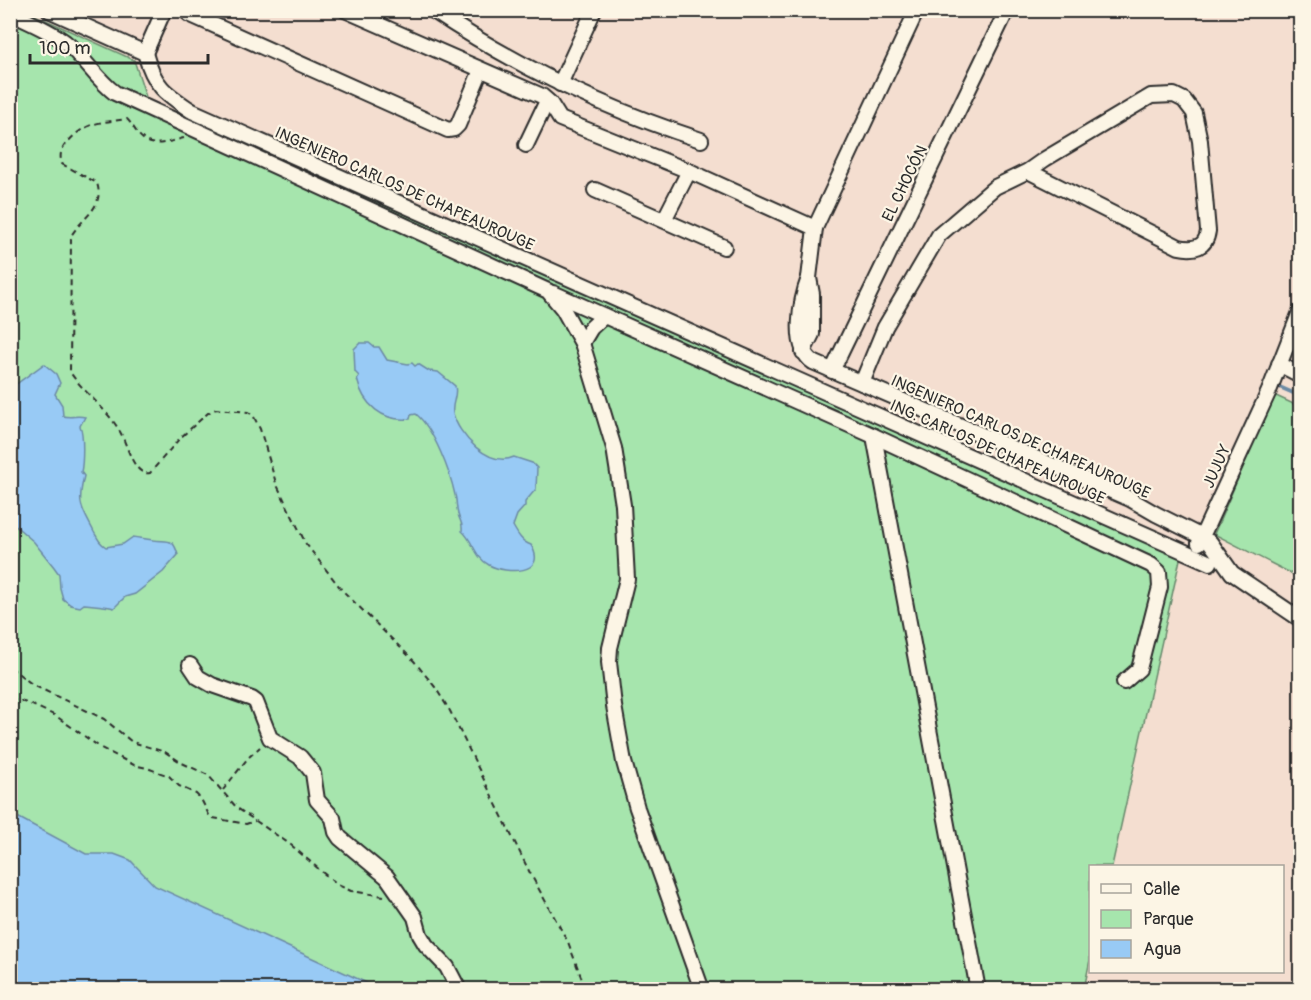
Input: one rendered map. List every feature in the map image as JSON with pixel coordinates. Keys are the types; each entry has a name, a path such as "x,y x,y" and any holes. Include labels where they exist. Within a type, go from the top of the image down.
{"street":[{"path":"49,10 145,53 164,10"},
{"path":"187,10 189,14 229,33 448,130 458,125 481,70"},
{"path":"345,10 542,96 560,119 689,171 815,228 917,10"},
{"path":"432,10 472,37 600,104 701,140"},
{"path":"560,84 594,10"},
{"name":"EL CHOCÓN","path":"829,370 1007,10"},
{"path":"10,13 64,41 115,93 548,291 874,436 1151,565 1159,572 1160,587 1139,669 1124,682"},
{"name":"INGENIERO CARLOS DE CHAPEAUROUGE","path":"145,53 150,71 163,91 192,111 772,369"},
{"path":"861,383 885,327 939,235 995,187 1028,171 1151,96 1174,95 1189,105 1194,113 1199,129 1208,231 1205,243 1189,249 1179,247 1028,171"},
{"path":"526,145 547,101"},
{"path":"664,220 689,171"},
{"path":"595,190 724,247"},
{"name":"INGENIERO CARLOS DE CHAPEAUROUGE","path":"815,228 809,278 803,294 800,332 803,352 807,358 829,370 1130,499 1156,514 1206,535 1232,573 1300,619"},
{"path":"548,291 563,309 582,343 614,448 624,505 627,579 614,629 609,662 624,762 637,808 702,990"},
{"name":"JUJUY","path":"1193,556 1206,535 1300,312"},
{"path":"582,343 591,328 604,316"},
{"name":"ING. CARLOS DE CHAPEAUROUGE","path":"772,369 1210,563"},
{"path":"1274,378 1300,375"},
{"path":"874,436 978,990"},
{"path":"190,664 198,677 212,685 252,699 259,708 270,738 307,764 313,773 317,800 333,819 340,838 387,877 415,917 420,935 426,945 447,967 459,990"}],"path":[{"path":"184,138 158,144 149,143 142,139 127,119 85,127 76,133 62,149 60,159 62,164 97,183 100,191 96,207 77,226 71,236 70,372 120,430 136,467 140,472 146,474 150,473 180,438 208,413 216,409 248,412 253,415 260,429 276,483 306,544 342,590 414,662 435,687 450,711 530,873 568,942 586,990"},
{"path":"10,667 33,686 104,719 132,742 165,752 208,775 237,808 291,845 336,884 351,891 369,895 400,894"},
{"path":"10,699 30,704 56,716 101,748 134,765 168,776 201,799 213,818 246,824 255,821"},
{"path":"223,790 248,759 270,738"}],"green space":[{"path":"10,11 26,11 134,60 147,100 1181,555 1112,865 1089,865 1089,965 1084,989 11,989"},
{"path":"1274,395 1300,407 1300,578 1214,534"}],"water":[{"path":"360,343 369,343 374,347 379,347 387,360 412,363 415,366 418,364 429,371 438,372 455,386 453,413 456,422 476,447 495,458 514,457 532,463 537,468 536,489 525,502 513,526 523,540 531,545 535,555 530,567 515,571 505,570 489,565 480,558 462,531 456,497 445,463 435,440 423,421 416,414 411,415 410,419 383,415 364,397 357,379 359,376 355,372 354,349"},
{"path":"44,364 56,374 60,383 55,394 62,405 63,416 85,417 80,426 83,442 81,472 84,476 81,500 83,511 99,540 106,547 123,544 133,537 167,541 174,545 178,555 163,572 135,594 125,597 114,608 84,604 80,607 71,605 63,599 59,574 34,542 11,522 11,388"},
{"path":"10,813 86,854 114,854 130,860 155,886 380,989 11,989"}],"waterway":[{"path":"1275,385 1300,396"}]}
